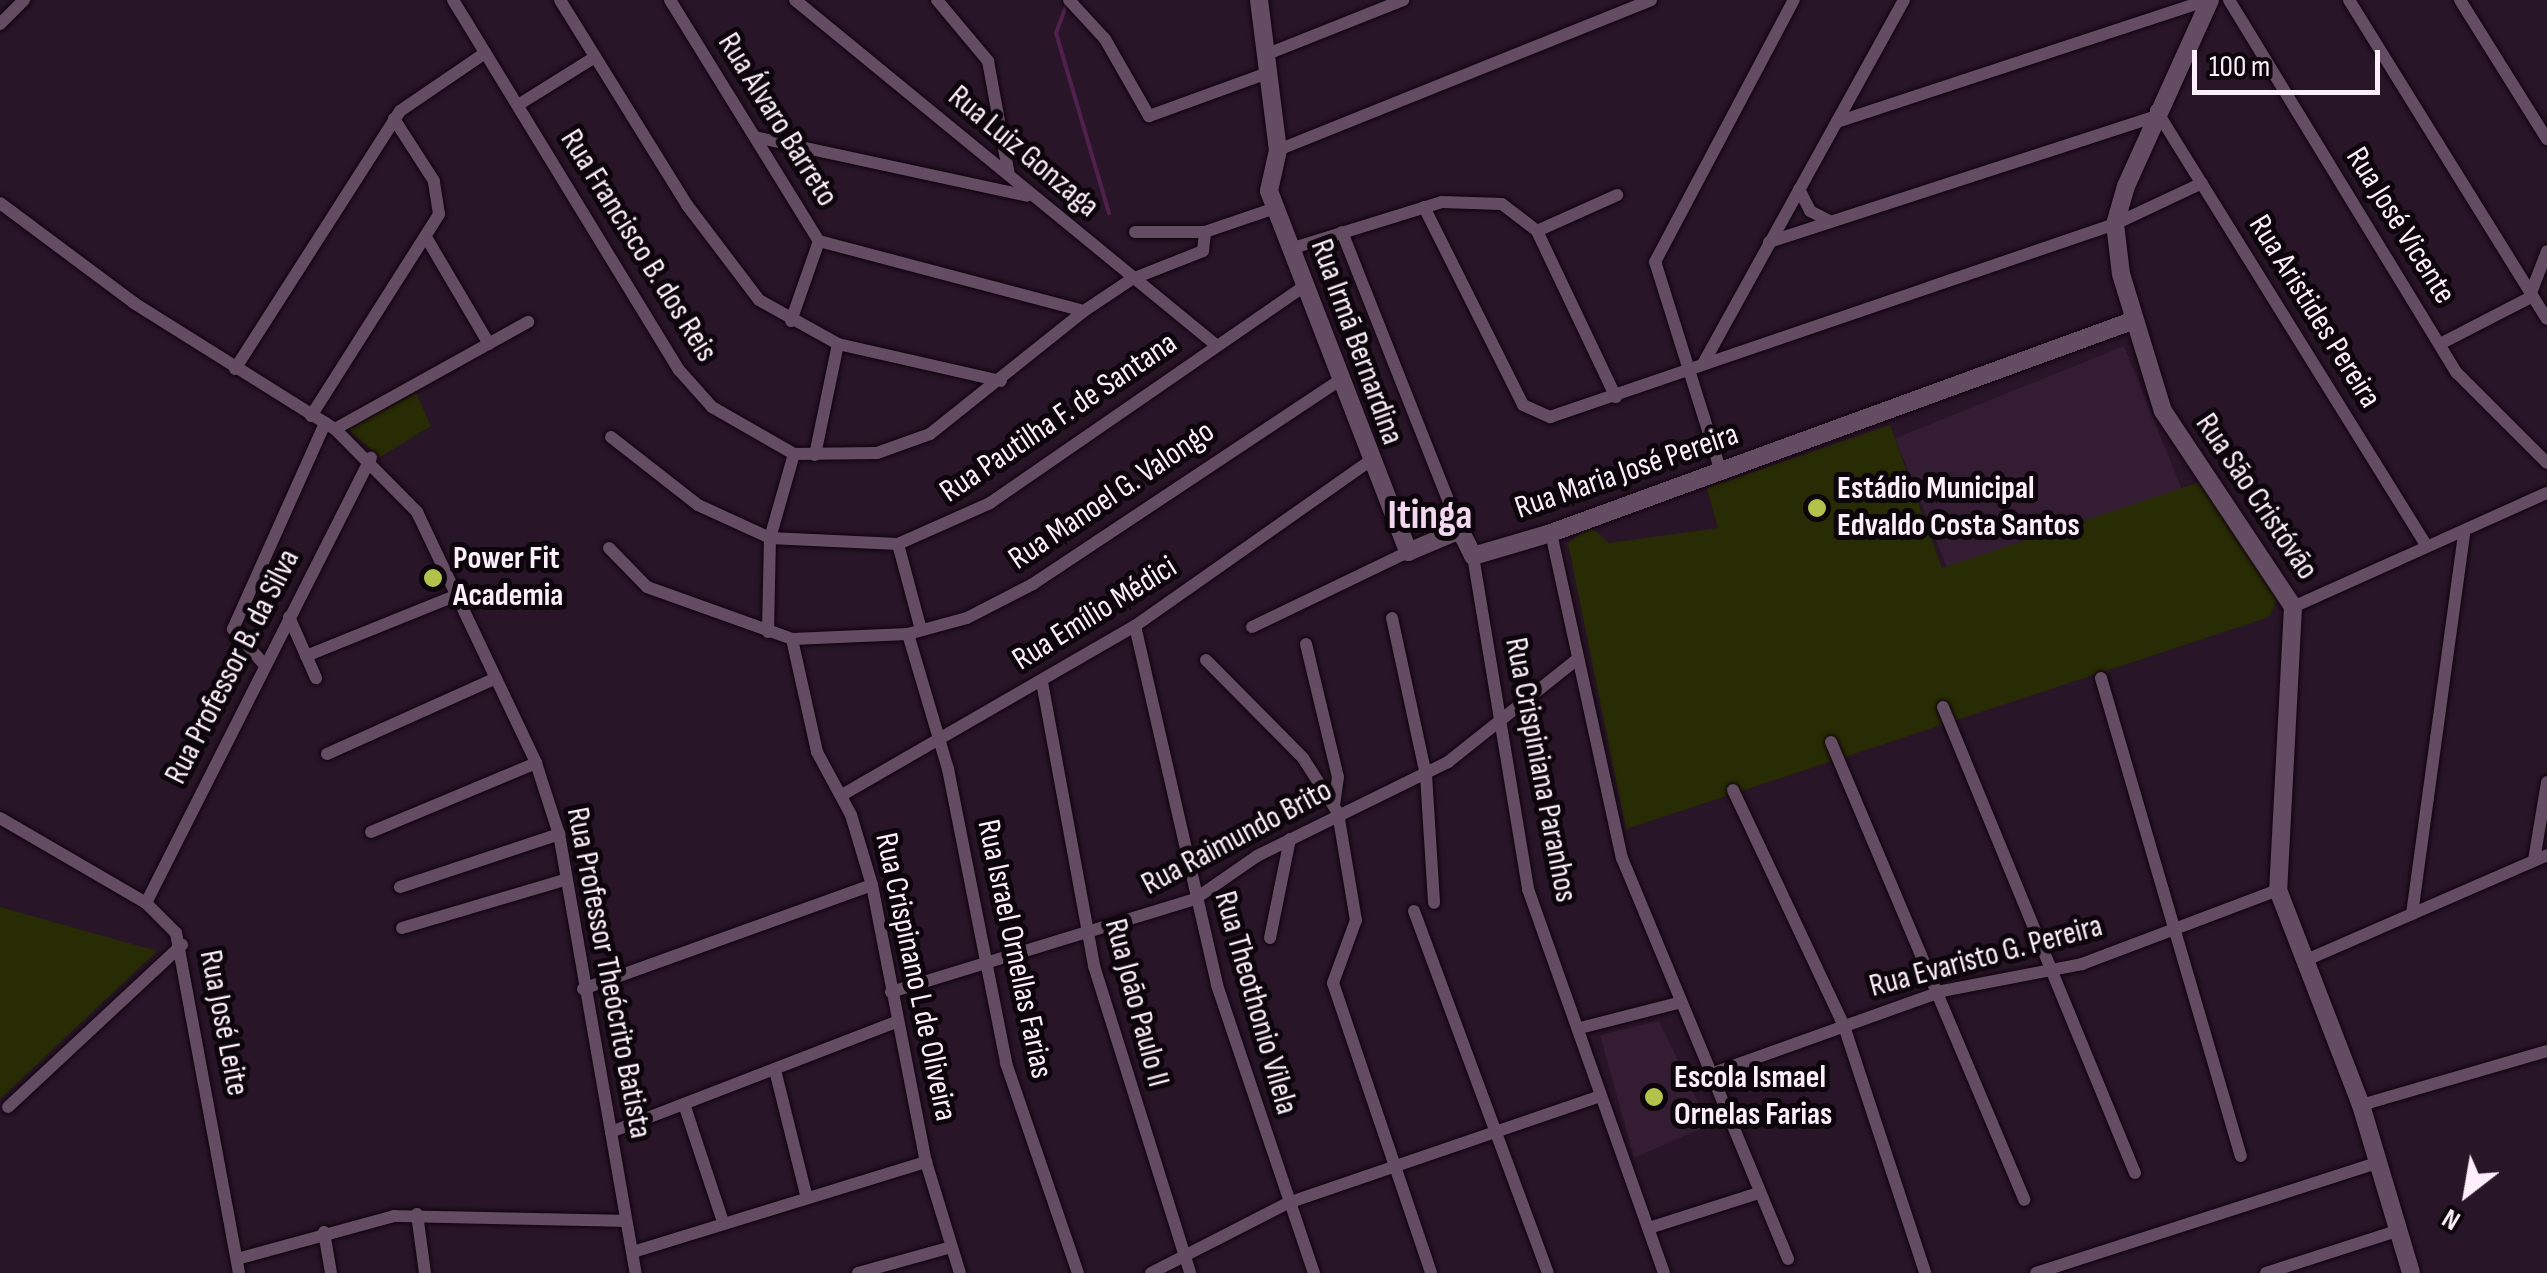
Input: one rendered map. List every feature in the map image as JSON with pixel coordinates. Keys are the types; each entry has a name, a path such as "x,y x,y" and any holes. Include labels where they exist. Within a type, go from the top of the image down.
{"main road":[{"name":"Rua São Cristóvão","path":"2208,0 2152,113 2116,224 2129,322 2175,432 2294,607 2278,890 2361,1105 2411,1273"},
{"name":"Rua Irmã Bernardina","path":"1262,1 1278,150 1267,183 1336,382 1408,552"},
{"name":"Rua Maria José Pereira","path":"1473,556 1551,533 2129,322"},
{"path":"1408,552 1460,530 1473,556"}],"street":[{"path":"0,24 24,0"},
{"name":"Rua Francisco B. dos Reis","path":"452,0 679,370 712,407 794,454 906,444 1001,381 1084,310 1132,278 1203,251 1205,232"},
{"name":"Rua Álvaro Barreto","path":"670,0 819,241 1084,310"},
{"name":"Rua Luiz Gonzaga","path":"795,0 1216,346"},
{"path":"937,0 988,61 1009,175"},
{"path":"1070,1 1148,116 1403,0"},
{"path":"1278,150 1652,0"},
{"path":"1721,472 1685,370 1654,262 1794,0"},
{"path":"1703,364 1904,0"},
{"path":"1837,122 2208,0"},
{"name":"Rua José Vicente","path":"2229,0 2466,386 2547,463"},
{"path":"2349,0 2529,298 2547,319"},
{"path":"2460,0 2547,139"},
{"path":"567,3 595,57 723,258 791,321 838,344 1001,381"},
{"path":"235,369 394,119 417,93 485,53"},
{"path":"518,105 595,57"},
{"path":"1769,242 2152,113"},
{"name":"Rua Aristides Pereira","path":"2152,113 2202,184 2426,545"},
{"path":"311,416 426,237 440,195 394,119"},
{"path":"755,137 1030,197"},
{"path":"1424,206 1523,404 1550,417 2116,224 2202,184"},
{"path":"1799,189 1810,211 1830,221"},
{"path":"1536,231 1617,195"},
{"name":"Rua Professor Theócrito Batista","path":"0,204 235,369 330,426 372,458 417,512 536,763 559,834 636,1273"},
{"path":"1290,249 1424,206 1502,204 1536,231 1616,397"},
{"path":"1135,232 1205,232 1275,208"},
{"path":"1342,232 1460,530"},
{"path":"426,237 489,344"},
{"path":"791,321 819,241"},
{"path":"2440,344 2529,298 2547,252"},
{"name":"Rua Pautilha F. de Santana","path":"770,538 898,544 990,504 1302,288"},
{"path":"262,662 233,628 330,426 528,322"},
{"path":"815,455 838,344"},
{"name":"Rua Manoel G. Valongo","path":"609,548 646,587 792,639 915,632 1033,584 1336,382"},
{"path":"611,437 698,505 770,538"},
{"path":"768,632 770,538 794,454"},
{"name":"Rua Professor B. da Silva","path":"146,903 262,662 372,458"},
{"name":"Rua Emílio Médici","path":"842,794 1135,626 1368,462"},
{"path":"2294,607 2547,493"},
{"path":"1551,533 1611,822 1678,1003 1788,1259"},
{"path":"2412,914 2464,533"},
{"name":"Rua Israel Ornellas Farias","path":"898,544 984,968 1078,1273"},
{"path":"1252,627 1408,552"},
{"name":"Rua Crispiniana Paranhos","path":"1473,556 1528,888 1664,1273"},
{"path":"306,656 457,594"},
{"path":"289,617 316,678"},
{"path":"1392,618 1426,775 1434,903"},
{"name":"Rua Theothonio Vilela","path":"1135,626 1195,899 1288,1203 1314,1273"},
{"name":"Rua Crispinano L de Oliveira","path":"792,639 817,752 842,794 872,885 926,1162 960,1273"},
{"path":"1306,644 1338,777 1336,808 1356,920 1333,983 1391,1173 1431,1273"},
{"path":"1206,660 1336,808"},
{"name":"Rua Raimundo Brito","path":"890,992 984,968 1195,899 1336,808 1426,775 1500,725 1575,661"},
{"path":"327,754 496,678"},
{"path":"2102,678 2241,1156"},
{"name":"Rua João Paulo II","path":"1042,682 1088,936 1190,1273"},
{"path":"1944,707 2046,967 2135,1173"},
{"path":"1831,742 1942,990 2024,1200"},
{"path":"371,832 536,763"},
{"path":"2306,960 2541,858 2547,782"},
{"path":"1734,790 1844,1026 1925,1273"},
{"name":"Rua José Leite","path":"0,818 146,903 182,945 238,1266"},
{"path":"400,887 559,834"},
{"path":"1270,938 1290,838"},
{"path":"402,928 567,878"},
{"path":"583,988 872,885"},
{"name":"Rua Evaristo G. Pereira","path":"1708,1075 1942,990 2046,967 2082,964 2278,890"},
{"path":"1414,910 1493,1136 1548,1273"},
{"path":"8,1107 182,945"},
{"path":"1580,1028 1678,1003"},
{"path":"611,1132 896,1022"},
{"path":"2361,1105 2547,1051"},
{"path":"775,1070 807,1198"},
{"path":"1151,1273 1288,1203 1391,1173 1600,1096"},
{"path":"684,1104 723,1222"},
{"path":"633,1252 926,1162"},
{"path":"2036,1273 2376,1163"},
{"path":"1649,1228 1759,1193"},
{"path":"238,1266 324,1232 417,1214 625,1221"},
{"path":"417,1214 425,1273"},
{"path":"2266,1273 2397,1231"},
{"path":"324,1232 332,1273"},
{"path":"858,1273 951,1247"}],"shaded area":[{"path":"2124,346 2182,490 1953,582 1895,439"},
{"name":"Escola Ismael Ornelas Farias","path":"1659,1021 1709,1125 1634,1158 1600,1035"}],"green space":[{"path":"416,393 431,426 380,457 348,429"},
{"path":"1890,425 1942,568 2209,479 2284,585 2269,617 1626,829 1568,543 1590,527 1609,543 1718,528 1707,488"},
{"path":"0,907 157,951 0,1099"}],"waterway":[{"path":"1067,3 1056,33 1109,213"}],"place":[{"name":"Estádio Municipal Edvaldo Costa Santos","path":"1817,508"},
{"name":"Power Fit Academia","path":"433,578"},
{"name":"Escola Ismael Ornelas Farias","path":"1654,1097"}],"district":[{"name":"Itinga","path":"1430,516"}]}
